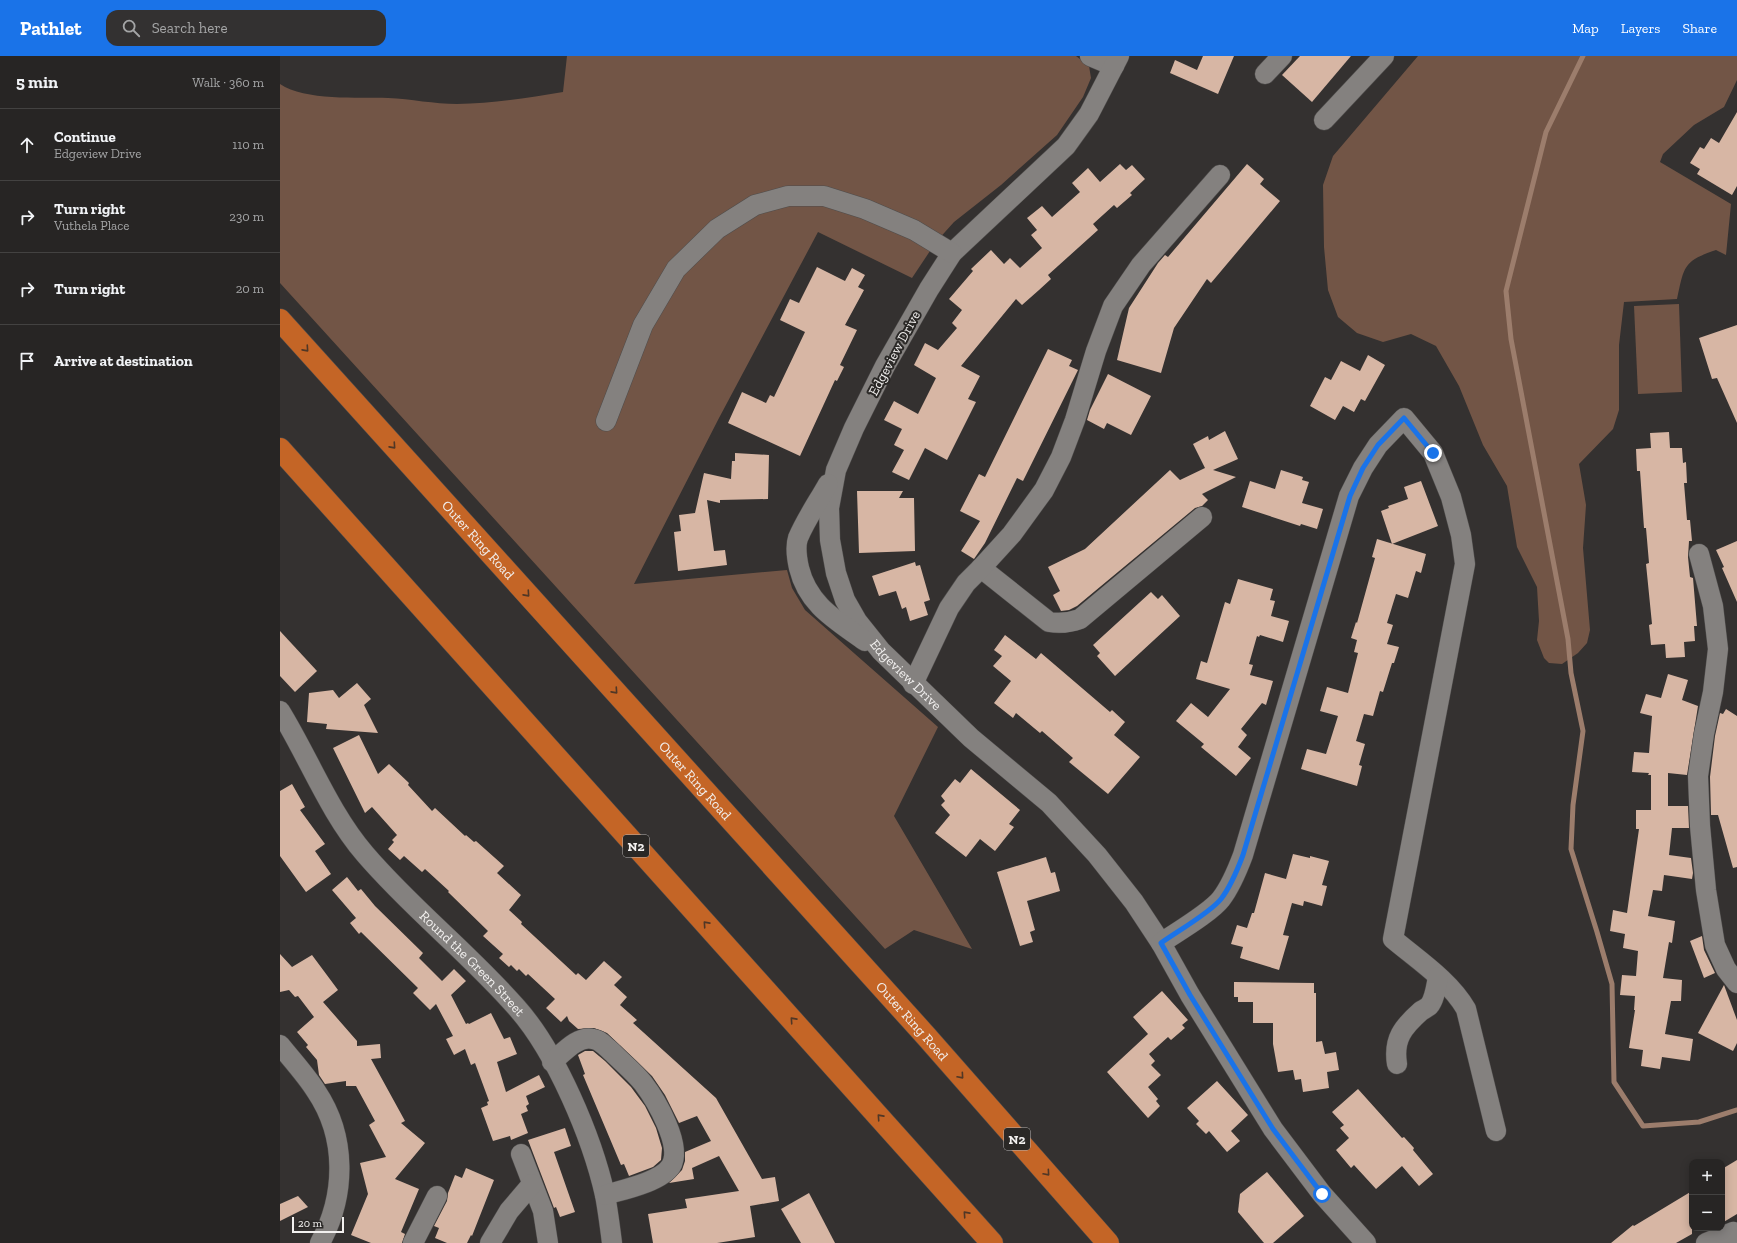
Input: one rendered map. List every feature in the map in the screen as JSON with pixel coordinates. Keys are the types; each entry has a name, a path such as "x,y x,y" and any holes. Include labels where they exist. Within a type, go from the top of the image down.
{"highway":[{"name":"Outer Ring Road","path":"280,320 926,1036 1108,1243"},
{"name":"N2","path":"280,449 992,1243"}],"street":[{"path":"1090,56 1116,61"},
{"path":"1265,74 1282,56"},
{"path":"1324,120 1384,56"},
{"name":"Edgeview Drive","path":"1116,61 1089,114 1066,146 952,253 929,289 885,366 854,428 836,470 829,508 830,540 836,573 845,600 857,622 881,651 913,684 971,738 1049,803 1097,855 1134,902 1161,943 1190,995 1273,1129 1322,1194 1366,1243"},
{"path":"913,684 949,608 966,583 1012,534 1044,490 1061,457 1075,420 1096,351 1113,306 1141,265 1220,175"},
{"path":"606,421 643,325 676,269 717,229 755,205 788,196 824,196 865,208 914,230 952,253"},
{"path":"1161,943 1220,900 1234,878 1243,855 1350,496 1363,468 1378,445 1404,418 1433,453 1451,497 1461,535 1465,564 1393,939 1458,996 1466,1009 1496,1131"},
{"path":"836,470 798,540 796,559 801,577 808,593 819,607 881,651"},
{"path":"981,568 1049,622 1060,624 1070,623 1080,619 1202,516"},
{"path":"1699,554 1713,606 1718,649 1713,692 1704,734 1698,776 1700,826 1706,890 1715,946 1726,969 1737,983"},
{"name":"Round the Green Street","path":"280,711 296,736 340,820 365,854 518,1009 543,1045 568,1091 589,1142 605,1195 612,1243"},
{"path":"1398,1064 1395,1051 1399,1034 1429,1006 1434,997 1438,977"},
{"path":"552,1062 579,1041 586,1039 599,1041 643,1082 663,1118 672,1139 675,1158 670,1168 661,1175 605,1195"},
{"path":"280,1045 316,1091 328,1114 338,1145 340,1164 336,1202 330,1221 320,1243"},
{"path":"521,1154 543,1211 548,1243"},
{"path":"490,1243 509,1211 532,1184"},
{"path":"413,1243 437,1196"},
{"path":"1706,1243 1733,1232 1737,1236"}],"shaded area":[{"path":"567,56 1076,56 1089,66 1091,78 1083,97 1057,135 1001,185 954,222 936,242 912,278 818,232 719,418 634,584 787,570 792,588 805,610 938,727 894,816 972,949 914,930 885,949 280,283 280,84 303,93 317,96 388,98 448,104 497,101 563,92"},
{"path":"1418,56 1737,56 1737,80 1724,107 1694,125 1663,154 1660,162 1731,204 1726,255 1716,250 1691,262 1681,279 1677,299 1624,302 1619,345 1619,410 1613,429 1579,464 1586,505 1583,548 1590,630 1587,643 1578,653 1562,664 1549,663 1544,658 1537,640 1539,621 1537,587 1517,547 1507,486 1483,445 1459,386 1436,346 1411,334 1383,342 1357,333 1338,317 1328,290 1324,247 1323,185 1333,156"},
{"path":"1679,304 1682,392 1638,394 1634,306"}],"building":[{"path":"1203,56 1234,56 1218,94 1170,73 1175,60 1197,70"},
{"path":"1300,56 1351,56 1312,102 1282,75"},
{"path":"1737,112 1737,186 1732,195 1697,174 1700,169 1690,163 1700,147 1704,149 1711,138 1719,143"},
{"path":"1120,164 1126,170 1132,165 1145,179 1130,193 1132,195 1117,208 1114,205 1093,224 1098,230 1048,275 1051,279 1022,305 1016,299 961,366 980,376 968,399 976,402 947,460 925,448 909,480 892,472 904,450 894,445 902,429 884,420 894,401 918,414 936,378 914,365 925,343 938,350 957,328 952,323 962,310 949,299 973,271 971,269 991,250 1004,264 1010,258 1020,268 1042,248 1031,235 1037,230 1027,218 1042,206 1052,217 1080,192 1072,183 1088,168 1100,182"},
{"path":"1247,164 1264,179 1260,184 1280,201 1211,283 1207,279 1174,328 1161,373 1117,360 1129,308 1158,263 1165,255 1168,257"},
{"path":"817,267 845,281 852,268 865,275 858,287 864,290 845,325 857,330 840,365 844,367 837,381 835,380 800,456 728,423 742,392 766,403 770,395 774,397 805,332 780,320 790,299 799,303"},
{"path":"1737,325 1737,423 1717,378 1712,379 1699,338"},
{"path":"1048,349 1072,360 1069,366 1078,370 1023,481 1017,478 985,543 974,559 961,551 980,521 960,511 979,474 985,477"},
{"path":"1368,355 1385,365 1365,401 1361,399 1354,412 1343,406 1335,420 1310,406 1325,377 1331,380 1341,361 1360,371"},
{"path":"1108,374 1151,396 1131,435 1107,423 1104,429 1087,420 1090,410"},
{"path":"1225,431 1238,459 1213,470 1236,477 1202,494 1208,500 1202,506 1195,508 1077,606 1069,610 1061,611 1053,595 1060,591 1048,567 1085,549 1170,470 1180,480 1205,468 1193,444 1208,436 1209,440"},
{"path":"1669,432 1670,448 1682,448 1683,463 1686,462 1687,483 1684,483 1687,520 1690,520 1692,541 1689,541 1688,557 1690,577 1693,578 1697,626 1694,626 1695,641 1684,642 1685,657 1666,658 1665,644 1651,645 1649,625 1652,624 1646,564 1649,563 1646,528 1644,528 1640,471 1637,471 1636,449 1651,448 1650,433"},
{"path":"735,453 769,455 768,499 720,500 720,503 707,500 714,551 725,550 727,565 678,571 674,532 681,531 679,515 695,513 704,473 731,479 732,461 735,461"},
{"path":"1281,470 1303,477 1302,480 1309,482 1302,503 1323,509 1317,529 1301,524 1300,526 1242,507 1250,481 1275,489"},
{"path":"1421,481 1438,526 1392,544 1381,511 1389,508 1388,506 1408,499 1404,487"},
{"path":"857,491 903,491 899,498 914,498 915,551 859,553"},
{"path":"1377,539 1426,554 1421,573 1416,571 1408,598 1396,594 1387,623 1393,625 1387,644 1399,647 1394,663 1392,663 1383,692 1380,691 1373,716 1364,714 1356,741 1365,744 1359,765 1362,766 1357,786 1301,769 1307,749 1326,754 1338,716 1320,711 1327,687 1348,693 1358,653 1354,652 1357,640 1351,638 1356,622 1357,623 1375,558 1372,557"},
{"path":"1737,541 1737,602 1716,550"},
{"path":"915,562 916,566 920,565 930,600 924,602 928,615 910,621 906,607 902,609 896,591 879,596 872,576"},
{"path":"1238,579 1273,589 1270,600 1275,601 1271,616 1289,621 1283,642 1260,635 1259,637 1257,636 1249,664 1253,665 1250,675 1273,681 1266,705 1262,703 1241,729 1247,735 1238,747 1251,758 1236,776 1201,747 1204,744 1176,721 1191,703 1208,717 1230,689 1196,679 1201,661 1207,663 1225,602 1230,604"},
{"path":"1151,592 1158,599 1162,595 1180,616 1115,676 1097,656 1100,653 1093,645"},
{"path":"280,631 317,671 295,692 280,676"},
{"path":"1005,635 1036,659 1041,653 1110,712 1112,710 1125,722 1114,735 1140,757 1108,794 1069,762 1073,758 1042,731 1040,733 1016,713 1013,718 994,703 1011,681 993,666 1002,656 994,650"},
{"path":"1668,674 1688,680 1682,700 1698,706 1687,775 1668,773 1668,806 1688,806 1689,828 1672,828 1669,855 1691,858 1693,873 1692,879 1664,875 1662,891 1653,890 1648,916 1675,921 1672,943 1669,942 1663,978 1682,980 1681,1001 1671,1001 1665,1034 1693,1039 1690,1061 1662,1057 1660,1069 1641,1066 1643,1050 1629,1048 1635,1010 1635,996 1620,995 1622,975 1636,976 1638,951 1623,948 1625,934 1610,931 1613,910 1627,913 1639,829 1636,829 1636,810 1651,810 1651,775 1648,775 1649,773 1632,772 1634,752 1649,753 1652,716 1640,713 1646,694 1661,698"},
{"path":"357,683 371,699 364,705 378,733 326,729 327,724 307,722 309,693 333,690 339,698"},
{"path":"1726,709 1737,716 1737,867 1733,868 1718,815 1711,815 1710,777 1715,736 1720,713 1723,714"},
{"path":"359,735 378,774 389,764 409,783 408,785 432,811 435,808 465,836 466,835 474,842 476,841 504,866 497,873 521,895 509,910 522,922 521,924 576,975 578,973 586,980 604,961 622,977 614,985 627,997 620,1005 637,1020 633,1023 716,1098 762,1179 775,1177 779,1201 750,1206 755,1237 717,1243 653,1243 648,1214 687,1208 685,1199 739,1191 719,1156 692,1168 694,1179 669,1183 682,1170 685,1161 685,1152 711,1141 697,1116 679,1123 665,1095 652,1076 607,1033 594,1028 578,1029 569,1021 567,1016 561,1022 546,1008 555,999 528,974 526,976 519,969 517,971 511,965 509,967 499,958 503,954 483,936 488,931 448,892 449,891 425,869 422,872 404,856 400,860 388,849 394,842 392,840 397,835 372,807 365,813 333,748"},
{"path":"971,769 1020,810 1009,824 1014,827 995,851 980,839 966,857 935,833 950,815 941,805 945,801 941,796 955,779 960,783"},
{"path":"292,784 305,807 300,810 325,844 315,851 331,874 306,892 280,856 280,791"},
{"path":"1293,854 1310,858 1310,856 1329,861 1322,885 1327,886 1322,906 1304,901 1303,906 1292,903 1283,935 1289,936 1279,970 1240,958 1243,947 1231,944 1237,925 1247,928 1252,913 1254,913 1265,873 1286,879"},
{"path":"1046,857 1051,873 1055,872 1060,891 1027,901 1035,930 1030,932 1033,942 1020,946 997,872"},
{"path":"347,877 358,891 361,889 375,906 423,953 419,958 442,981 454,969 466,981 451,995 466,1024 469,1024 491,1013 504,1039 510,1037 517,1054 497,1062 506,1092 539,1075 545,1087 526,1096 529,1104 526,1106 528,1111 521,1114 528,1133 511,1140 510,1136 493,1141 481,1108 488,1105 487,1102 489,1101 475,1063 471,1065 465,1049 454,1055 446,1039 453,1036 436,1004 430,1010 413,993 418,988 361,932 359,934 350,923 356,918 332,890"},
{"path":"1702,936 1704,950 1715,973 1704,978 1690,941"},
{"path":"280,954 292,967 312,955 338,990 323,1002 357,1041 357,1046 380,1044 381,1058 371,1059 405,1121 401,1123 425,1143 395,1179 419,1189 401,1232 405,1234 402,1243 371,1243 351,1235 368,1194 360,1163 386,1157 369,1125 375,1121 356,1086 346,1086 346,1081 325,1084 319,1075 317,1060 306,1047 308,1045 297,1032 314,1017 298,996 295,997 289,990 280,992"},
{"path":"1234,982 1314,983 1314,993 1316,993 1316,1042 1322,1041 1325,1054 1336,1052 1339,1070 1327,1072 1329,1088 1303,1092 1301,1079 1295,1080 1293,1070 1278,1072 1273,1044 1273,1023 1253,1023 1253,1002 1238,1002 1238,997 1234,997"},
{"path":"1724,985 1737,1020 1737,1043 1733,1051 1698,1033"},
{"path":"1162,991 1188,1020 1182,1025 1185,1028 1171,1040 1168,1037 1149,1054 1155,1061 1151,1065 1161,1075 1148,1087 1158,1099 1156,1101 1160,1106 1148,1118 1107,1072 1148,1034 1133,1017"},
{"path":"585,1051 593,1051 605,1061 631,1087 645,1106 656,1128 662,1148 661,1160 653,1167 629,1176 624,1164 621,1165 583,1075 585,1074 578,1055"},
{"path":"1217,1081 1248,1115 1231,1131 1240,1141 1227,1152 1209,1131 1206,1134 1196,1124 1199,1121 1187,1108"},
{"path":"1358,1089 1402,1138 1404,1137 1414,1148 1413,1150 1433,1174 1419,1186 1402,1166 1376,1189 1354,1165 1351,1168 1336,1150 1349,1138 1340,1128 1344,1125 1332,1112"},
{"path":"565,1128 571,1146 554,1152 575,1212 560,1217 556,1207 554,1208 528,1140"},
{"path":"1737,1160 1737,1214 1725,1221 1725,1195 1725,1167"},
{"path":"466,1168 494,1180 472,1236 471,1235 467,1243 447,1243 435,1238 439,1228 434,1226 447,1201 448,1193 455,1175 462,1178"},
{"path":"1267,1172 1304,1216 1273,1243 1264,1243 1238,1212 1240,1194"},
{"path":"809,1193 835,1243 801,1243 781,1209"},
{"path":"1689,1193 1689,1231 1692,1231 1692,1234 1676,1243 1611,1243 1633,1225 1634,1226"},
{"path":"298,1196 308,1207 280,1221 280,1204"}],"waterway":[{"path":"1583,56 1546,132 1506,291 1511,339 1568,639 1571,673 1583,731 1573,805 1571,849 1612,984 1614,1082 1643,1126 1699,1122 1737,1110"}],"route":[{"path":"1322,1194 1273,1129 1190,995 1161,943 1220,900 1234,878 1243,855 1350,496 1363,468 1378,445 1404,418 1433,453"}]}
